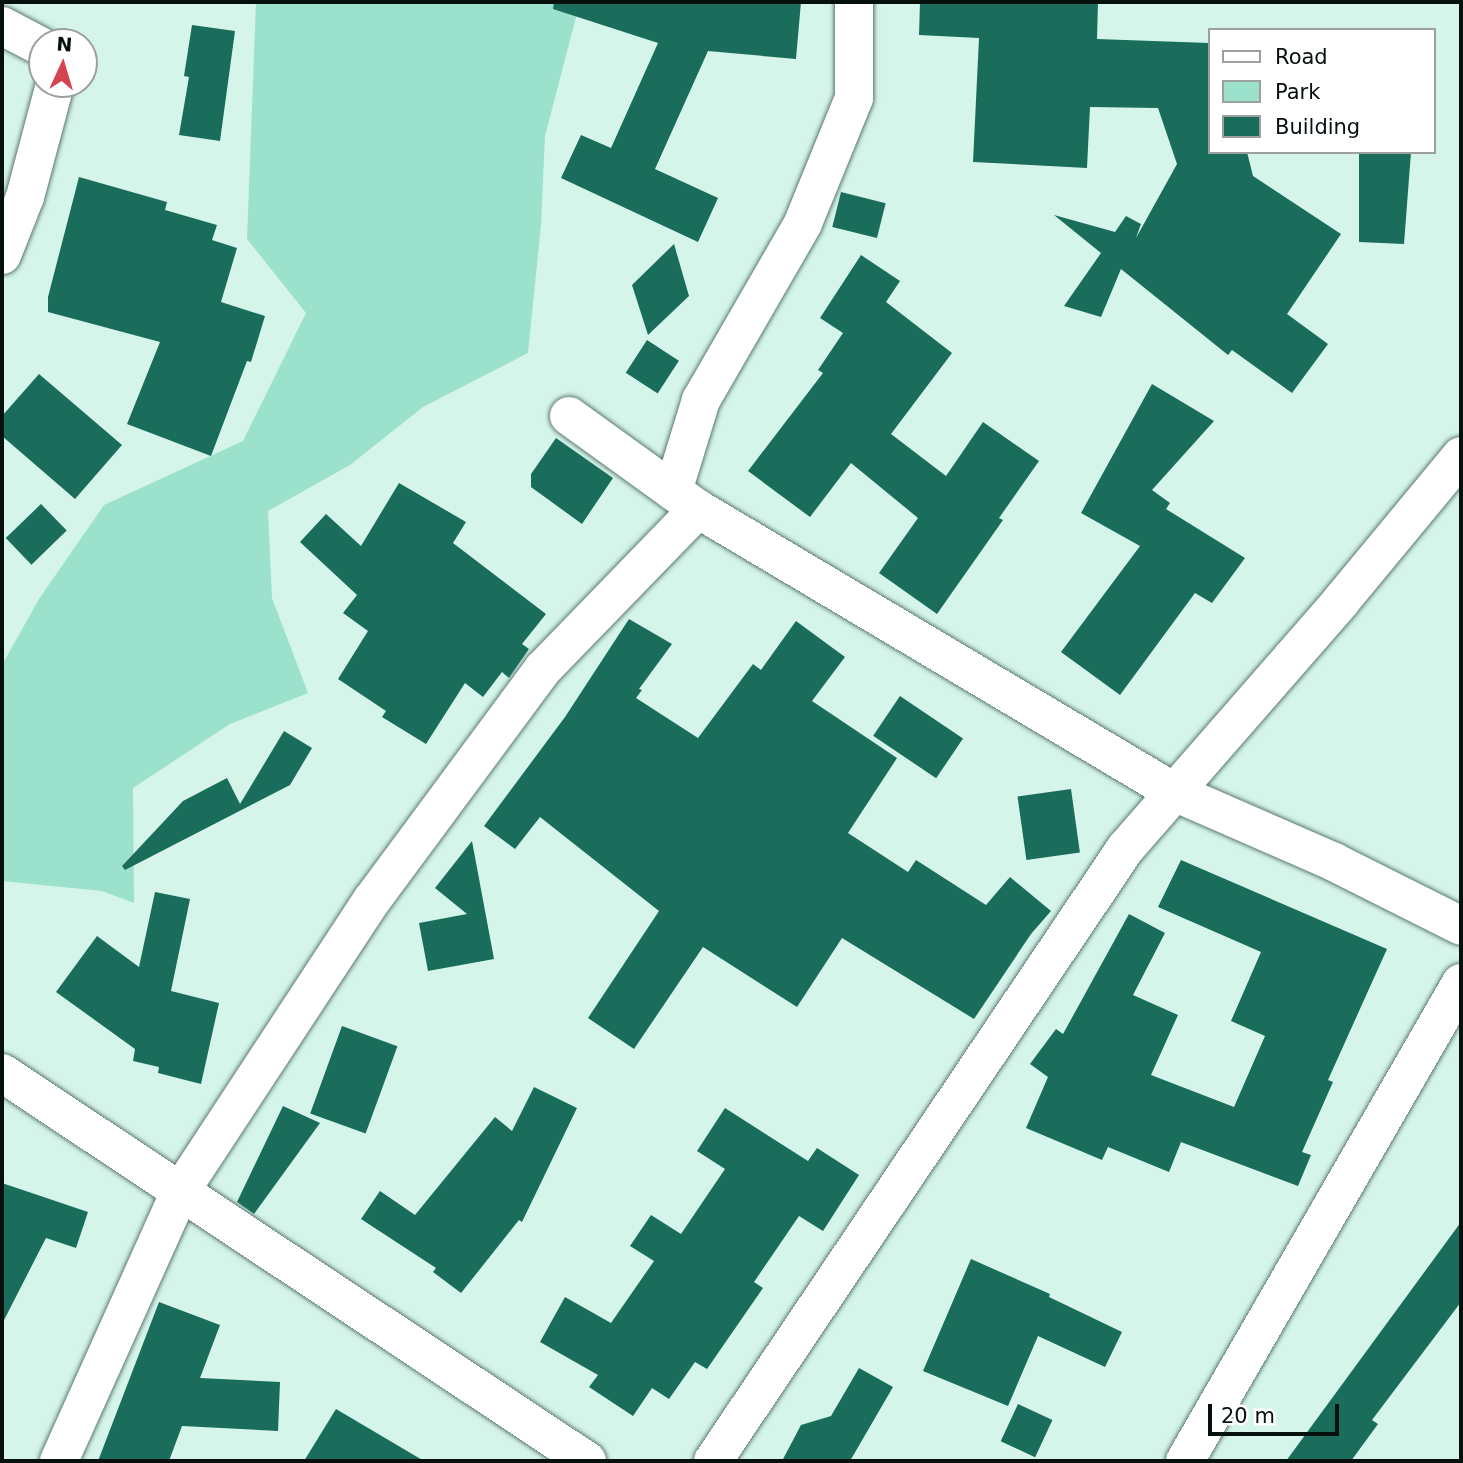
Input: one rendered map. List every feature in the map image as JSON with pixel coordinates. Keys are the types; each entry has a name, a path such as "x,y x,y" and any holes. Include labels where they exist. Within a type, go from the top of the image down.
{"street":[{"path":"59,1461 180,1192 372,900 543,669 686,500 701,400 803,223 854,99 854,2"},
{"path":"2,26 28,40"},
{"path":"2,255 25,197 51,98"},
{"path":"569,416 686,500 1174,792 1334,862 1461,926"},
{"path":"713,1461 1125,849 1341,601 1461,456"},
{"path":"1185,1461 1461,983"},
{"path":"2,1073 587,1461"}],"green space":[{"path":"256,2 580,2 545,136 541,225 528,353 423,407 350,465 268,511 272,598 308,693 230,724 133,788 134,903 102,891 2,881 2,665 39,599 104,505 243,441 306,313 247,239"}],"building":[{"path":"554,2 801,2 796,59 708,51 655,169 718,198 698,242 561,178 581,135 611,148 658,43 553,9"},
{"path":"920,2 1098,2 1097,39 1208,43 1208,154 1248,154 1253,176 1341,234 1287,314 1328,344 1292,393 1232,350 1228,355 1121,269 1101,317 1064,306 1101,253 1054,215 1115,232 1126,216 1141,224 1136,238 1177,164 1158,108 1090,107 1087,168 973,162 979,38 919,35"},
{"path":"192,25 235,31 220,141 179,135 189,77 184,76"},
{"path":"1359,154 1411,154 1404,244 1359,242"},
{"path":"79,177 167,202 165,210 217,225 212,240 237,248 221,302 265,316 251,362 247,361 211,456 127,424 160,342 48,312 48,297"},
{"path":"841,192 886,203 877,238 832,227"},
{"path":"674,244 689,296 648,335 632,285"},
{"path":"861,255 900,281 886,302 952,353 891,434 946,476 983,422 1039,461 999,518 1003,520 937,614 879,573 918,518 851,463 810,517 748,471 823,373 818,370 843,333 820,318"},
{"path":"647,340 679,361 658,393 626,373"},
{"path":"39,374 122,445 75,499 2,436 2,416"},
{"path":"1152,384 1214,421 1152,490 1170,503 1166,509 1245,558 1212,603 1195,593 1120,695 1061,652 1140,546 1081,513"},
{"path":"556,438 613,478 582,524 531,487 531,474"},
{"path":"399,483 466,522 453,543 546,614 522,644 529,649 509,678 502,672 483,697 465,683 426,744 382,717 386,711 338,679 368,631 343,613 357,595 300,542 326,514 361,546"},
{"path":"41,504 67,531 31,565 6,538"},
{"path":"629,619 672,644 639,689 642,690 636,698 698,738 753,664 761,670 796,621 845,657 812,701 897,758 848,833 908,872 916,860 986,905 1010,877 1051,911 1031,934 974,1019 842,938 797,1007 703,947 634,1049 588,1018 659,911 540,817 515,849 484,826 565,717"},
{"path":"900,696 963,738 936,778 873,736"},
{"path":"284,731 312,748 290,785 125,870 122,866 183,801 227,778 240,804"},
{"path":"1071,789 1080,852 1026,860 1018,797"},
{"path":"472,841 494,959 428,971 419,923 467,914 435,888"},
{"path":"1181,860 1387,949 1328,1080 1333,1082 1302,1152 1311,1155 1298,1186 1181,1142 1169,1172 1108,1147 1102,1160 1026,1128 1048,1077 1030,1064 1056,1029 1063,1034 1129,914 1165,933 1133,995 1178,1015 1151,1075 1234,1107 1265,1036 1231,1021 1261,952 1158,907"},
{"path":"155,892 190,899 171,991 219,1003 201,1084 158,1073 159,1067 133,1061 135,1049 56,992 97,936 139,967"},
{"path":"342,1026 397,1046 366,1134 310,1113"},
{"path":"534,1087 577,1108 522,1222 519,1220 461,1293 433,1272 436,1268 361,1219 380,1191 415,1215 495,1117 512,1131"},
{"path":"283,1106 320,1123 254,1214 237,1202"},
{"path":"725,1108 808,1161 817,1148 859,1175 823,1231 799,1216 754,1282 763,1288 707,1369 695,1362 669,1399 652,1388 633,1416 589,1387 598,1375 540,1342 565,1297 611,1323 654,1261 630,1246 651,1215 681,1234 725,1169 697,1151"},
{"path":"2,1183 88,1212 76,1248 46,1238 2,1324"},
{"path":"1461,1222 1461,1302 1372,1420 1378,1424 1351,1461 1286,1461"},
{"path":"971,1259 1050,1294 1049,1297 1122,1332 1105,1367 1038,1336 1008,1406 923,1371"},
{"path":"159,1302 220,1325 200,1378 280,1382 278,1431 182,1426 169,1461 98,1461"},
{"path":"859,1368 893,1387 850,1461 782,1461 801,1425 831,1416"},
{"path":"1018,1404 1052,1420 1035,1457 1001,1441"},
{"path":"336,1409 424,1461 304,1461"}]}
